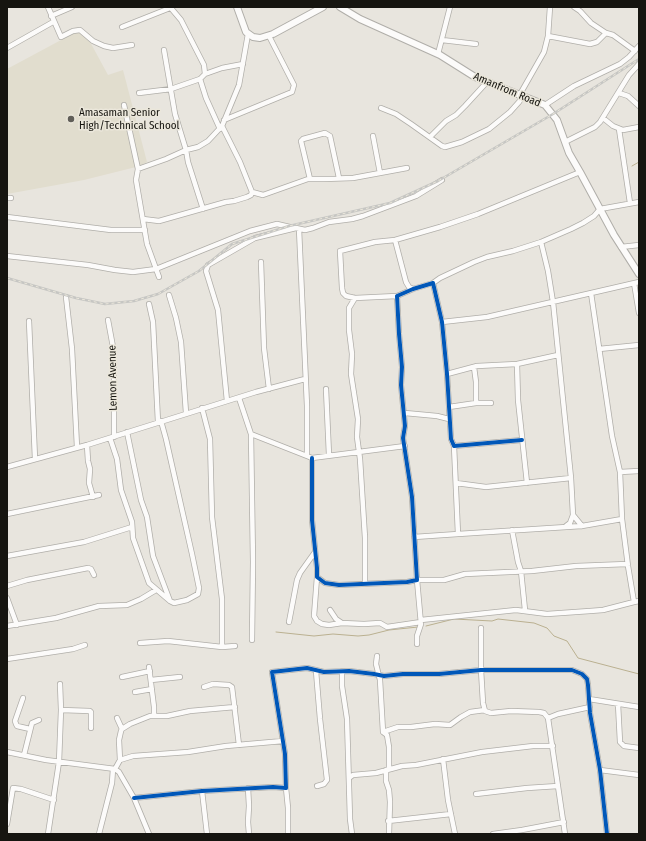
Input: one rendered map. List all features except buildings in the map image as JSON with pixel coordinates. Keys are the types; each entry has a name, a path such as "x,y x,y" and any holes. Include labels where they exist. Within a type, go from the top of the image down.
{"street":[{"path":"48,7 61,37 73,31 80,30 93,41 104,46 113,48 132,45"},
{"path":"52,16 72,7"},
{"path":"122,27 170,7 181,20 204,65 205,74"},
{"path":"237,7 243,25 248,34 256,38 269,36 323,7"},
{"path":"438,54 450,7"},
{"path":"381,108 396,114 445,147 462,142 488,129 510,112 519,102 544,52 548,36 550,7"},
{"path":"574,7 591,23 634,51"},
{"name":"Amanfrom Road","path":"343,8 363,20 438,54 466,72 545,105 557,120 565,142 580,172 621,247 639,274"},
{"path":"7,48 54,22"},
{"path":"548,36 590,44 597,42 606,33"},
{"path":"138,169 186,150 198,147 221,128 239,85 248,34"},
{"path":"224,120 292,92 294,86 269,36"},
{"path":"442,40 476,44"},
{"path":"545,105 574,86 620,64 639,46"},
{"path":"164,50 175,114 186,150 188,162 203,208"},
{"path":"139,93 171,89 200,79 205,74 222,68 243,64"},
{"path":"565,142 595,127 603,118 632,70 639,64"},
{"path":"200,79 206,98 240,162 252,192"},
{"path":"430,137 446,121 456,115 487,82"},
{"path":"619,93 628,96 639,106"},
{"path":"124,105 138,169 136,180 147,244 159,277"},
{"path":"603,118 619,128 627,130 639,127"},
{"path":"619,128 630,203"},
{"path":"310,178 301,141 303,139 325,133 330,136 339,178"},
{"path":"373,136 380,173"},
{"path":"252,192 263,195 310,178 339,178 372,175 407,168"},
{"path":"365,583 365,538 359,451 356,437 358,419 351,374 352,354 349,330 349,308 342,288 340,251 375,242 395,240 478,214 580,172"},
{"path":"7,256 88,265 121,271 133,272 156,269 250,231 277,224 305,230 329,222 364,216 416,196 442,180"},
{"path":"143,219 159,221 247,197 251,195 252,192"},
{"path":"346,296 355,298 397,296 410,289 433,283 440,278 481,259 541,242 583,224 594,216 600,209 639,202"},
{"path":"7,217 115,231 145,230"},
{"path":"297,229 308,422 307,455"},
{"path":"227,401 218,310 206,268 222,256 256,238 297,229"},
{"path":"395,240 404,276 410,289"},
{"path":"541,242 553,302 571,478 573,515 570,523 566,526"},
{"path":"621,247 639,245"},
{"path":"261,262 264,348 269,389"},
{"path":"433,283 442,322 447,374 449,419 451,439 454,446 458,534"},
{"path":"442,322 487,317 637,283 639,313"},
{"path":"312,458 312,507 317,568 317,593 314,616 316,621 322,624 380,623 388,627 421,621 516,610 552,614 603,610 637,601 628,564 622,519 620,472 612,436 591,293"},
{"path":"168,295 176,318 181,342 186,414"},
{"path":"397,296 402,367 401,385 405,413 403,438 409,472 421,621 417,644"},
{"path":"66,297 72,349 77,447"},
{"path":"349,308 355,298"},
{"path":"127,432 142,502 147,517 153,556 170,601 174,603 187,600 198,594 198,588 192,554 166,439 160,422 153,322 149,304"},
{"name":"Lemon Avenue","path":"108,320 112,342 114,372 112,437 117,459 121,490 129,510 133,538 148,583 170,601"},
{"path":"29,321 35,459"},
{"path":"599,349 639,345"},
{"path":"447,374 474,367 517,364 558,355"},
{"path":"517,364 518,400 527,484"},
{"path":"474,367 476,403"},
{"path":"7,467 87,445 202,408 305,379"},
{"path":"326,389 329,455"},
{"path":"239,398 251,434 253,562 252,640"},
{"path":"449,407 476,403 491,403"},
{"path":"202,408 210,439 212,517 222,599 222,647"},
{"path":"405,413 437,416 449,419"},
{"path":"251,434 312,458 405,446"},
{"path":"454,446 522,440"},
{"path":"87,445 90,469 89,483 93,497"},
{"path":"620,472 639,471"},
{"path":"456,483 486,487 527,484 571,478"},
{"path":"7,514 100,495"},
{"path":"573,515 582,526"},
{"path":"414,537 582,526 622,519"},
{"path":"7,556 84,542 132,527"},
{"path":"512,530 521,571 525,610"},
{"path":"289,622 297,580 300,572 315,552"},
{"path":"510,572 518,562"},
{"path":"317,577 325,583 332,584 391,583 417,580 444,580 465,574 628,564"},
{"path":"7,586 27,580 88,568 91,569 94,575"},
{"path":"7,626 56,618 99,606 127,605 156,590"},
{"path":"7,598 17,625"},
{"path":"330,610 336,619 342,623"},
{"path":"481,628 481,670 485,710"},
{"path":"140,643 168,642 222,647 235,646"},
{"path":"7,658 73,649 85,645"},
{"path":"377,656 376,664 379,675 384,732 387,735 389,747 387,770 390,802 388,821 389,834"},
{"path":"288,834 285,754 272,672 307,668 324,672 342,671 384,676 403,674 438,674 481,670 572,670 582,674 587,679 589,691 607,834"},
{"path":"122,677 150,669 154,716"},
{"path":"316,671 327,780 324,784 317,786"},
{"path":"342,671 342,686 347,719 350,819 352,834"},
{"path":"151,680 180,677"},
{"path":"48,834 59,762 61,710 60,684"},
{"path":"204,687 213,684 232,687 240,744"},
{"path":"135,692 152,689"},
{"path":"23,698 15,721 17,726 30,729"},
{"path":"589,699 639,707"},
{"path":"618,704 620,742 624,746 639,748"},
{"path":"122,729 139,720 154,716 167,716 190,711 235,707"},
{"path":"548,718 558,714 590,707"},
{"path":"61,710 90,711 91,728"},
{"path":"384,732 398,726 411,727 435,724 450,725 461,716 470,712 485,710 491,713 511,711 544,713 548,718 553,746 565,834"},
{"path":"99,834 114,769 120,760 119,740 122,729 118,718"},
{"path":"24,755 32,723 40,720"},
{"path":"120,760 133,756 188,752 240,744 283,741"},
{"path":"349,778 353,775 507,748 553,746"},
{"path":"7,752 46,760 114,769 118,772 134,798 149,834"},
{"path":"443,759 455,834"},
{"path":"600,770 639,775"},
{"path":"476,794 558,786"},
{"path":"7,824 13,788 21,789 54,800"},
{"path":"248,788 249,834"},
{"path":"134,798 202,790 286,788"},
{"path":"202,790 207,834"},
{"path":"388,821 451,814"},
{"path":"493,834 564,822"}],"shaded area":[{"name":"Amasaman Senior High/Technical School","path":"76,32 80,32 89,40 108,75 123,70 147,162 140,166 84,180 7,194 7,69"}],"waterway":[{"path":"632,166 639,162"},
{"path":"426,626 454,619 492,621 498,619 534,623 547,628 554,636 567,641 578,658 639,674"},
{"path":"276,632 314,636 333,634 358,636 389,630 418,627"}],"railway":[{"path":"7,278 76,298 105,304 134,301 158,294 199,271 232,244 289,226 390,203 438,181 553,114 639,59"}],"cycle path":[{"path":"312,458 312,520 317,577 325,583 339,585 407,582 417,580 412,497 403,438 405,426 401,385 402,367 397,296 433,283 442,322 451,439 454,446 522,440"},
{"path":"134,798 202,791 273,787 286,788 285,754 272,672 307,668 324,672 349,671 384,676 403,674 439,674 481,670 572,670 582,674 587,679 590,713 600,770 607,834"}],"place":[{"name":"Amasaman Senior High/Technical School","path":"71,119"}]}
